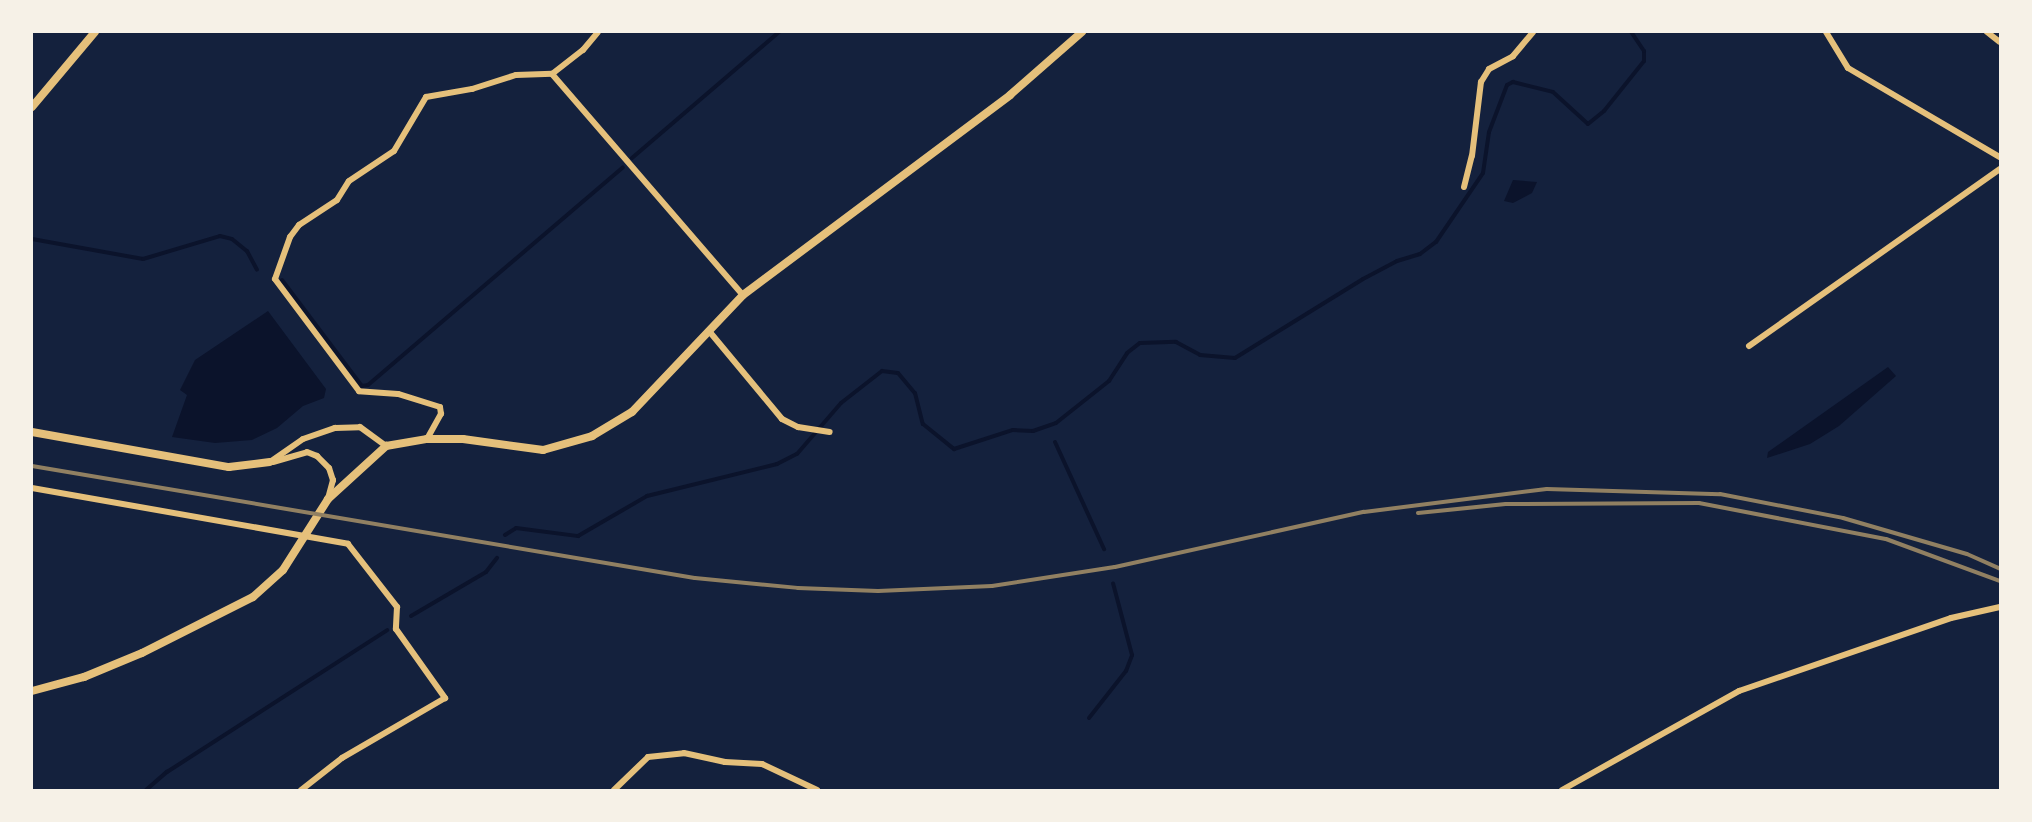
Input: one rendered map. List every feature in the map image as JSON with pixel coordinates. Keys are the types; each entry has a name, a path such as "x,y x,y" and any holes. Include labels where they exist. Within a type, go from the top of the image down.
{"street":[{"path":"32,107 95,32"},
{"path":"428,439 441,414 440,408 398,394 358,391 276,275 293,231 337,200 349,181 394,151 426,97 472,89 516,75 552,74 584,50 598,32"},
{"path":"328,499 386,446 428,439 543,450 574,444 632,412 743,295 1010,95 1082,32"},
{"path":"1464,187 1481,82 1489,69 1512,56 1533,32"},
{"path":"1826,32 1848,68 2001,157"},
{"path":"1987,32 2001,42"},
{"path":"552,74 743,295"},
{"path":"1749,346 2001,169"},
{"path":"709,331 782,418 798,427 830,432"},
{"path":"270,462 303,439 335,428 360,427 386,446"},
{"path":"32,432 229,467 270,462 307,452 317,456 329,468 333,480 328,499 307,537 283,570 254,597 206,624 84,677 32,691"},
{"path":"32,488 348,544 396,607 396,629 445,698 342,758 301,790"},
{"path":"1562,790 1739,691 1951,618 2001,607"},
{"path":"614,790 648,758 684,753 725,762 762,764 817,790"}],"water":[{"path":"1513,180 1537,182 1532,193 1513,203 1504,201"},
{"path":"268,311 326,389 324,398 303,406 277,428 252,440 215,443 172,437 187,395 180,390 195,360"},
{"path":"1888,367 1896,376 1839,426 1810,444 1767,458 1768,452"}],"waterway":[{"path":"632,158 779,32"},
{"path":"505,535 516,528 578,536 647,496 777,464 797,454 841,403 882,371 898,373 915,393 923,424 954,449 1013,430 1033,431 1056,423 1109,381 1127,353 1140,343 1176,342 1200,355 1235,358 1363,279 1397,261 1420,254 1436,242 1483,173 1489,132 1507,85 1513,82 1553,92 1588,124 1604,111 1644,61 1644,51 1631,32"},
{"path":"282,280 362,386 368,385 623,167"},
{"path":"32,239 143,259 220,236 232,239 247,251 257,270"},
{"path":"1055,442 1104,549"},
{"path":"411,616 486,572 497,558"},
{"path":"1089,718 1126,671 1132,655 1113,583"},
{"path":"146,790 167,772 387,630"}],"railway":[{"path":"32,466 695,578 798,588 878,591 992,586 1115,567 1364,512 1547,489 1720,494 1843,518 1967,554 2000,569"},
{"path":"1418,513 1506,504 1699,503 1886,539 2000,581"}]}
